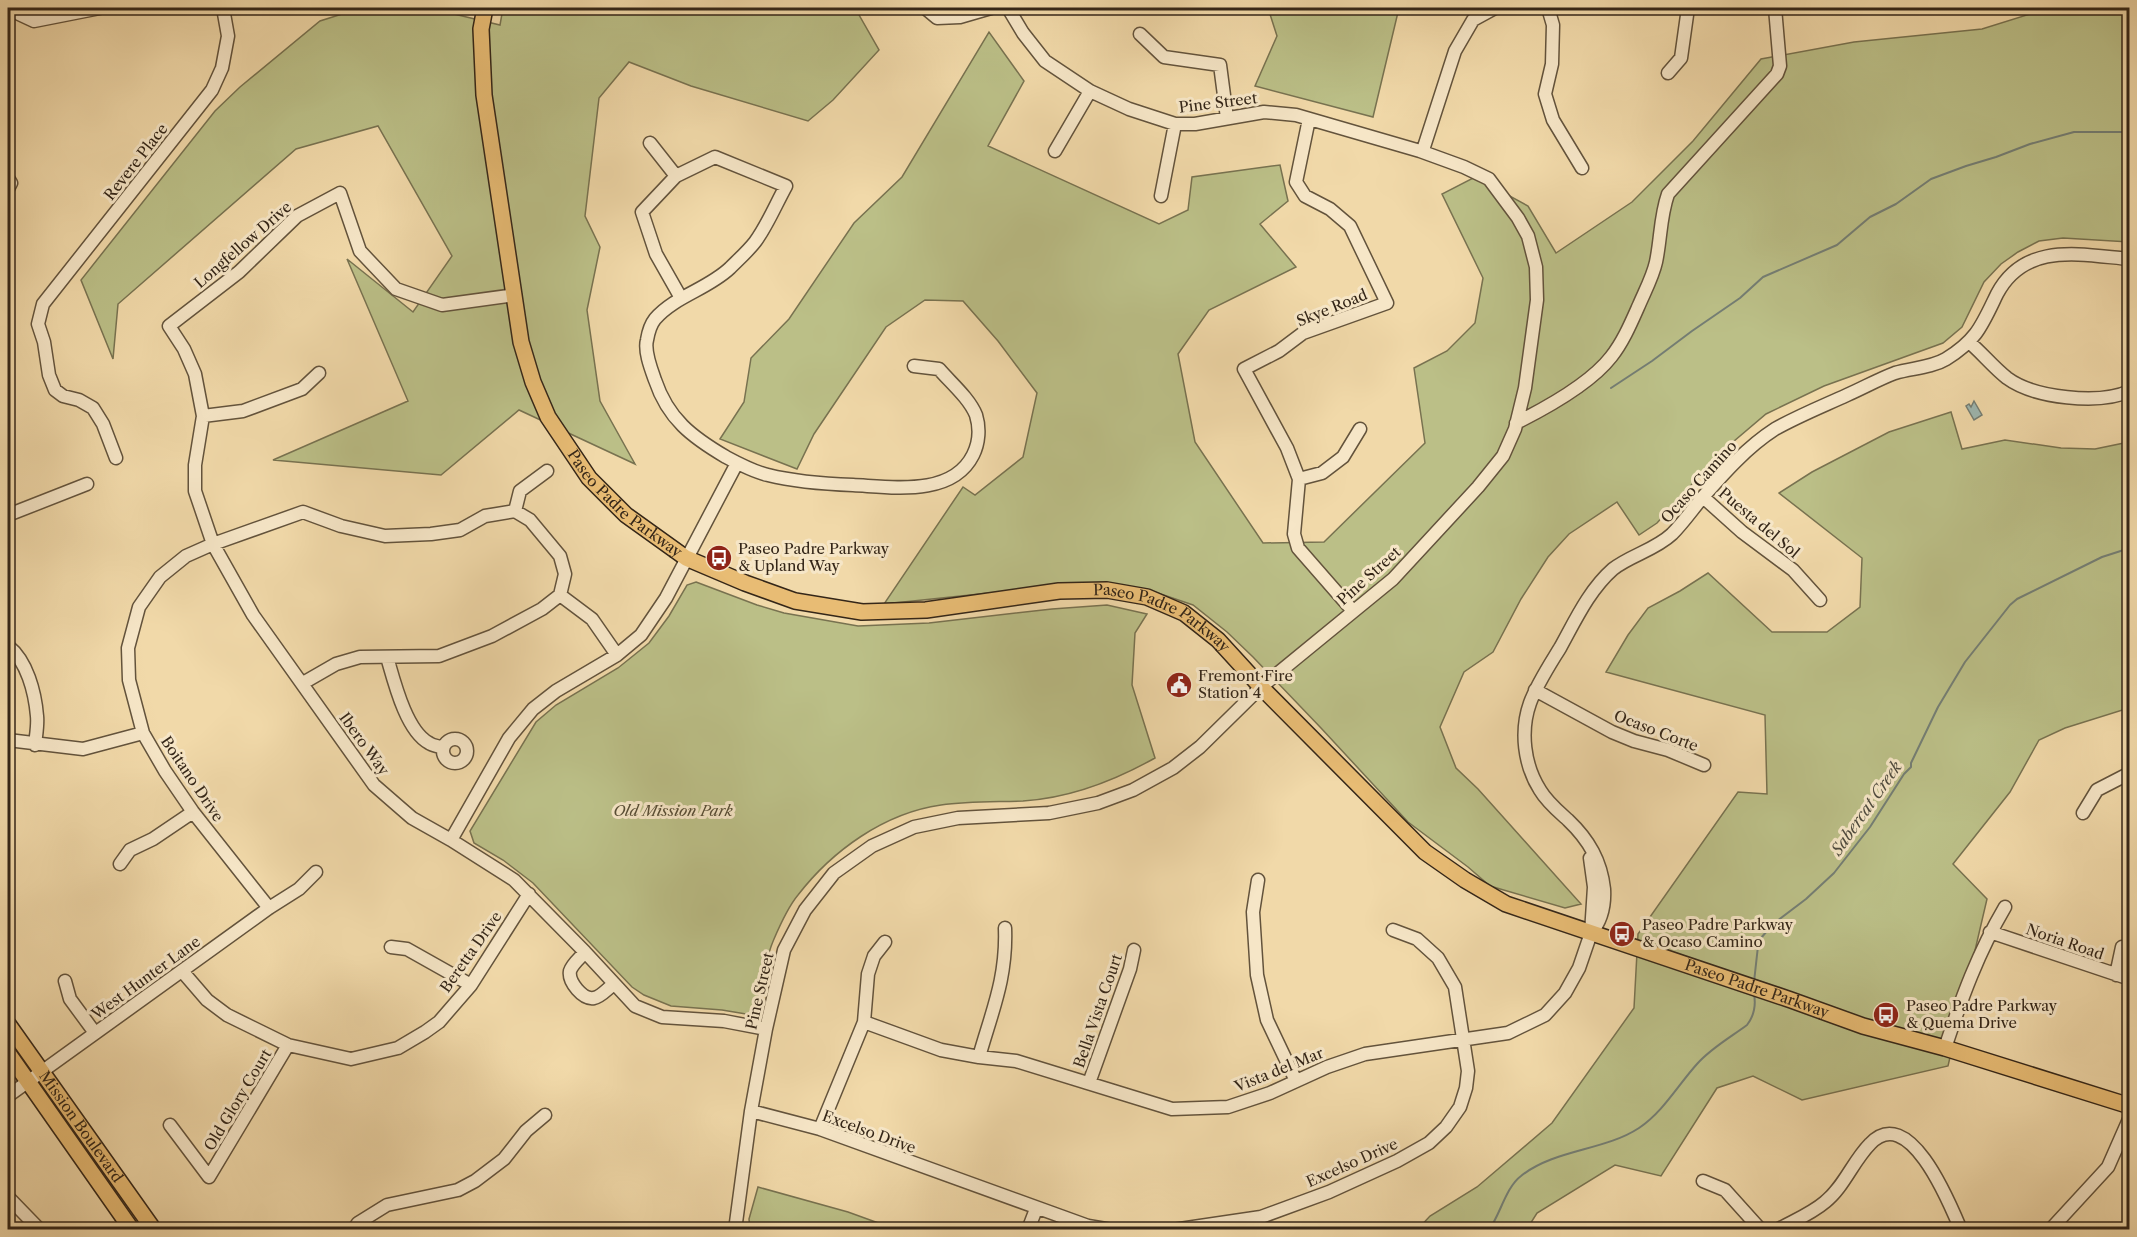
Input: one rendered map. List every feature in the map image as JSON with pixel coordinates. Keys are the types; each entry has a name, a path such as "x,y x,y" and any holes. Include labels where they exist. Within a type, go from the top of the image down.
{"main road":[{"name":"Paseo Padre Parkway","path":"485,8 482,29 484,94 521,342 533,382 548,417 568,450 589,478 626,515 686,558 795,601 862,612 926,610 1059,591 1107,590 1147,597 1189,617 1218,640 1261,687 1425,852 1464,880 1506,904 1863,1026 1945,1048 2130,1106"},
{"name":"Mission Boulevard","path":"8,1024 154,1230"},
{"name":"Mission Boulevard","path":"8,1053 132,1230"}],"street":[{"path":"17,8 19,14 34,21 100,8"},
{"name":"Revere Place","path":"116,458 103,424 93,408 79,400 63,396 55,390 48,375 44,342 38,324 43,304 212,90 222,68 228,36 223,8"},
{"path":"925,8 937,18 960,17 991,8"},
{"name":"Pine Street","path":"735,1230 751,1111 784,950 805,909 834,873 872,846 914,827 958,818 1048,813 1098,803 1133,790 1173,768 1200,747 1261,687 1393,579 1478,487 1503,456 1516,423 1525,388 1537,300 1536,267 1528,236 1518,218 1489,179 1464,166 1420,151 1296,115 1264,112 1196,124 1175,124 1129,109 1089,91 1044,61 1008,8"},
{"path":"1420,151 1423,150 1455,51 1473,20 1494,8"},
{"path":"1548,8 1553,25 1551,64 1545,94 1553,120 1582,168"},
{"path":"1668,73 1680,58 1688,8"},
{"path":"1516,423 1566,395 1610,359 1620,343 1656,265 1662,212 1668,194 1777,74 1780,66 1775,8"},
{"path":"1140,34 1164,57 1220,65 1227,118"},
{"path":"1055,151 1089,91"},
{"name":"Skye Road","path":"1309,119 1296,182 1305,196 1330,209 1350,226 1387,303 1303,333 1279,351 1245,369 1287,448 1299,479 1294,534 1298,548 1353,611"},
{"path":"1161,196 1175,124"},
{"path":"650,143 676,176"},
{"path":"681,298 656,254 642,212 676,176 715,157 786,186 755,242 727,271 681,298 653,320 646,343 652,373 660,394 673,416 701,443 737,463 766,475 811,483 887,487 930,485 960,473 970,461 977,447 979,430 975,414 939,369 914,366"},
{"path":"8,178 11,183 8,189"},
{"name":"Longfellow Drive","path":"169,326 239,272 297,216 340,193 360,251 396,289 442,305 515,295"},
{"name":"Ocaso Camino","path":"1592,933 1603,913 1603,879 1596,855 1582,835 1549,802 1539,788 1529,766 1524,732 1527,711 1535,690 1598,584 1614,568 1670,536 1734,462 1775,429 1896,373 1940,362 1970,342 1983,325 1999,291 2009,278 2029,262 2061,253 2130,259"},
{"name":"Ibero Way","path":"169,326 184,349 195,374 203,416 195,465 195,491 213,544 253,615 374,785 412,818 513,880 635,1006 662,1017 724,1021 766,1029"},
{"path":"1970,342 2007,378 2034,391 2075,398 2101,398 2130,391"},
{"path":"203,416 243,411 302,389 319,373"},
{"path":"1299,479 1322,473 1343,456 1360,429"},
{"path":"451,840 509,738 532,709 556,691 617,655 641,636 666,598 737,463"},
{"path":"303,683 336,664 360,657 439,656 492,636 543,609 560,595 565,574 560,556 530,520 514,511 520,491 547,471"},
{"path":"8,515 87,484"},
{"name":"Puesta del Sol","path":"1703,497 1792,570 1820,600"},
{"name":"Boitano Drive","path":"269,908 193,812 143,733 129,680 128,648 139,607 160,577 186,556 303,512 342,526 385,536 460,530 485,516 514,511"},
{"path":"560,595 592,619 617,655"},
{"path":"8,646 15,652 29,676 37,716 35,744"},
{"path":"387,657 400,705 420,735 428,743 443,748"},
{"name":"Ocaso Corte","path":"1535,690 1612,732 1634,741 1668,750 1704,765"},
{"path":"8,740 83,749 143,733"},
{"path":"2083,813 2097,790 2130,773"},
{"path":"120,864 130,850 153,839 193,812"},
{"name":"West Hunter Lane","path":"8,1096 269,908 300,889 316,872"},
{"path":"1258,880 1253,912 1257,975 1267,1020 1296,1081"},
{"name":"Beretta Drive","path":"182,971 207,1000 227,1015 288,1046 351,1059 398,1048 439,1022 471,985 529,894"},
{"path":"1945,1048 1970,975 1990,932 2005,907"},
{"path":"979,1058 1000,990 1006,951 1005,928"},
{"name":"Excelso Drive","path":"1173,1230 1261,1217 1329,1192 1397,1161 1429,1143 1446,1128 1460,1107 1468,1071 1455,987 1438,958 1417,939 1393,930"},
{"name":"Noria Road","path":"1990,932 2130,979"},
{"name":"Vista del Mar","path":"864,1022 941,1050 979,1058 1017,1061 1172,1108 1228,1107 1270,1093 1327,1067 1365,1054 1508,1033 1545,1015 1565,993 1579,968 1592,933"},
{"path":"820,1129 864,1022 868,974 874,956 885,942"},
{"path":"391,947 407,949 471,985"},
{"path":"2116,975 2122,947"},
{"name":"Bella Vista Court","path":"1089,1083 1130,969 1134,950"},
{"path":"585,952 572,966 570,972 572,981 582,995 587,998 596,998 614,984"},
{"path":"65,981 70,999 95,1033"},
{"name":"Old Glory Court","path":"170,1125 210,1177 288,1046"},
{"name":"Excelso Drive","path":"751,1111 820,1129 1036,1209 1088,1226 1112,1230"},
{"path":"353,1230 358,1223 387,1205 458,1190 475,1181 504,1159 526,1131 545,1115"},
{"path":"2050,1230 2108,1167 2130,1117"},
{"path":"1777,1230 1827,1201 1870,1143 1883,1134 1894,1134 1905,1138 1931,1168 1940,1181 1961,1230"},
{"path":"1703,1181 1725,1190 1761,1230"},
{"path":"8,1197 40,1230"},
{"path":"1028,1230 1036,1209"}],"green space":[{"path":"361,8 429,8 500,25 503,8 855,8 879,50 833,100 808,121 691,86 629,62 599,98 585,216 600,247 587,310 600,401 635,464 519,410 441,475 273,460 408,401 347,259 413,312 452,256 378,126 296,149 118,304 113,359 81,280 215,111 240,87 320,21"},
{"path":"1268,8 1399,8 1373,117 1255,86 1277,36"},
{"path":"2049,8 2129,8 2129,242 2063,238 2039,241 2001,264 1984,282 1962,327 1943,343 1824,386 1766,414 1720,453 1657,523 1639,535 1617,502 1569,534 1548,557 1521,599 1493,652 1464,672 1440,727 1456,768 1478,789 1581,904 1565,908 1490,886 1408,822 1253,657 1227,632 1193,605 1146,589 1077,584 884,604 963,487 975,495 1023,457 1037,393 998,341 963,301 925,300 886,327 814,434 797,469 720,439 744,402 751,358 789,319 854,223 902,177 989,32 1024,81 988,146 1159,224 1188,210 1192,177 1280,165 1288,201 1260,224 1296,267 1209,310 1178,354 1195,442 1263,543 1324,542 1425,443 1414,368 1447,351 1475,323 1483,278 1442,194 1475,177 1528,206 1556,253 1632,202 1693,141 1761,59 1854,42 1982,29"},
{"path":"1951,412 1962,449 2005,440 2061,448 2095,449 2129,442 2129,708 2065,728 2039,740 2010,792 1953,864 1987,899 1948,1066 1802,1100 1753,1076 1717,1088 1661,1176 1615,1165 1537,1213 1527,1229 1417,1230 1430,1216 1477,1187 1552,1123 1634,1008 1638,934 1738,792 1767,794 1765,715 1606,672 1628,635 1648,608 1708,573 1772,632 1827,632 1860,607 1862,558 1779,493 1812,472 1889,432"},
{"name":"Old Mission Park","path":"696,582 784,613 858,626 929,623 1107,605 1147,614 1135,633 1132,685 1155,758 1108,781 1075,792 1023,801 941,805 920,809 880,825 843,849 794,900 784,916 771,947 757,1006 751,1012 746,1014 671,1006 644,995 632,987 533,883 503,860 474,843 470,831 536,722 556,705 618,668 649,643 669,616 687,585"},
{"path":"758,1187 848,1212 895,1229 750,1229 749,1219"}],"water":[{"path":"1974,401 1982,415 1974,420 1966,406 1969,404 1971,407"}],"waterway":[{"path":"1611,388 1740,298 1763,277 1837,245 1870,217 1896,204 1931,179 2030,144 2074,132 2130,132"},
{"name":"Sabercat Creek","path":"1754,982 1761,938 1773,924 1806,899 1834,873 1870,827 1904,774 1911,767 1938,707 1965,662 2010,605 2017,599 2102,557 2130,548"},
{"name":"Sabercat Creek","path":"1489,1230 1511,1187 1534,1167 1625,1136 1648,1122 1703,1058 1747,1025 1754,1010 1754,994"}],"place":[{"name":"Paseo Padre Parkway & Upland Way","path":"719,558"},
{"name":"Fremont Fire Station 4","path":"1179,685"},
{"name":"Paseo Padre Parkway & Ocaso Camino","path":"1622,934"},
{"name":"Paseo Padre Parkway & Quema Drive","path":"1886,1015"}]}
